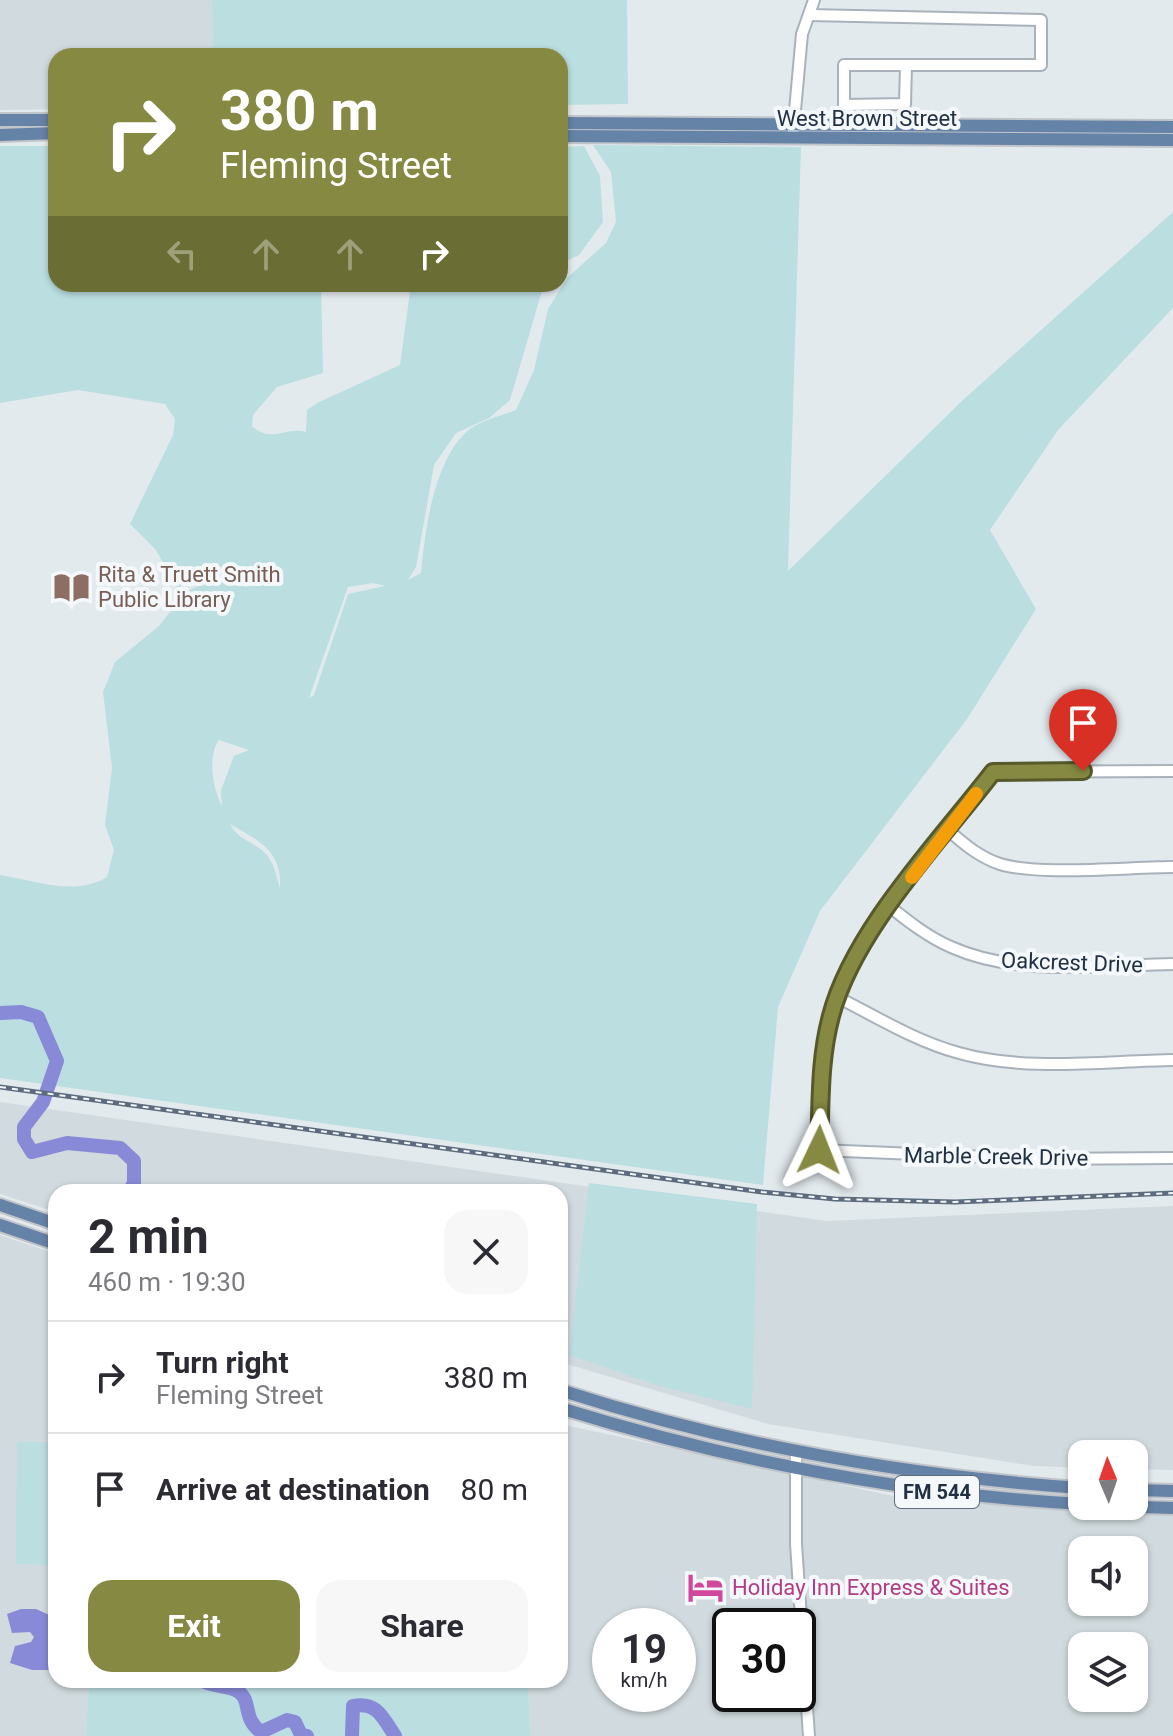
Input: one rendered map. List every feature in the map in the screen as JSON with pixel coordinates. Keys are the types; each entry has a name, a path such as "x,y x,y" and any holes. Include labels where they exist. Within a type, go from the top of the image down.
{"main road":[{"path":"0,120 48,120"},
{"name":"West Brown Street","path":"568,123 793,132 905,126 1102,140 1173,140"},
{"name":"West Brown Street","path":"568,136 793,132 1013,133 1173,127"},
{"path":"1102,140 1113,135 1153,135 1156,130"},
{"path":"0,135 48,133"},
{"path":"0,1205 48,1221"},
{"path":"0,1225 48,1241"},
{"name":"FM 544","path":"568,1392 697,1431 796,1452 938,1475 1068,1487"},
{"name":"FM 544","path":"568,1410 704,1450 794,1470 936,1492 1068,1503"},
{"path":"1148,1490 1173,1491"},
{"path":"1148,1507 1173,1508"}],"street":[{"path":"793,132 802,34 814,0"},
{"path":"809,15 1041,20 1041,65 844,65 844,105 905,104"},
{"path":"905,126 906,65"},
{"path":"1173,771 993,772 858,947 837,997 909,1034 960,1054 1009,1062 1173,1060"},
{"path":"948,830 976,854 1001,864 1025,868 1173,867"},
{"name":"Oakcrest Drive","path":"889,906 925,934 979,958 1039,965 1173,964"},
{"name":"Marble Creek Drive","path":"837,997 822,1058 819,1150 1036,1159 1173,1158"},
{"path":"796,1452 794,1470 809,1736"}],"shaded area":[{"path":"0,0 212,0 213,48 48,48 48,109 0,110"},
{"path":"212,0 627,0 628,104 568,105 568,48 213,48"},
{"path":"593,145 801,147 788,571 964,399 1173,212 1173,308 1058,430 990,530 1036,609 967,719 820,911 778,1007 763,1185 0,1078 0,875 68,886 94,883 107,877 114,850 105,825 112,768 103,692 115,662 159,626 186,592 202,584 225,581 246,587 263,576 210,574 199,576 177,589 156,550 130,524 173,435 175,419 165,404 78,390 0,403 0,146 48,146 48,292 321,292 323,373 277,387 253,415 252,426 266,434 306,432 307,410 400,365 410,292 542,292 510,400 489,418 456,433 434,465 416,567 408,580 421,573 434,495 448,457 470,429 516,410 534,370 548,309 559,292 568,292 568,277 606,243 616,222 611,172","holes":["373,583 385,586 348,594 314,695 309,698 348,587","219,740 249,750 234,756 221,790 222,806 213,773 213,755","230,824 267,848 277,864 280,888 268,857 241,837"]},
{"path":"584,146 600,176 603,222 579,255 568,260 568,147"},
{"path":"0,1102 827,1221 1173,1206 1173,1470 1148,1469 1148,1440 1068,1440 1068,1467 1033,1466 768,1424 568,1364 568,1184 48,1184 48,1209 0,1194"},
{"path":"589,1183 757,1204 752,1409 660,1386 569,1355"},
{"path":"0,1235 48,1251 48,1688 89,1688 86,1736 0,1736"},
{"path":"568,1426 907,1499 1068,1509 1068,1520 1148,1520 1148,1514 1173,1516 1173,1736 530,1736 528,1688 568,1688"},
{"path":"17,1442 48,1442 48,1565 16,1564"},
{"path":"89,1688 528,1688 530,1736 86,1736"}],"water":[{"path":"21,1609 36,1609 48,1614 48,1670 32,1670 10,1663 15,1646 31,1642 34,1637 30,1632 12,1633 7,1614"}],"waterway":[{"path":"0,1013 21,1012 38,1017 57,1061 43,1102 24,1127 24,1139 32,1152 67,1143 120,1148 134,1161 133,1184"},
{"path":"230,1688 243,1696 251,1721 261,1732 287,1720 295,1722 301,1735 307,1736"},
{"path":"352,1736 353,1706 361,1705 378,1712 395,1736"}],"railway":[{"path":"0,1087 762,1192 835,1199 955,1202 1173,1193"}],"slow traffic":[{"path":"912,877 976,794"}],"place":[{"name":"Rita & Truett Smith Public Library","path":"72,587"},
{"name":"Holiday Inn Express & Suites","path":"706,1587"}],"route":[{"path":"819,1150 822,1058 831,1015 858,947 993,772 1083,771"}]}
